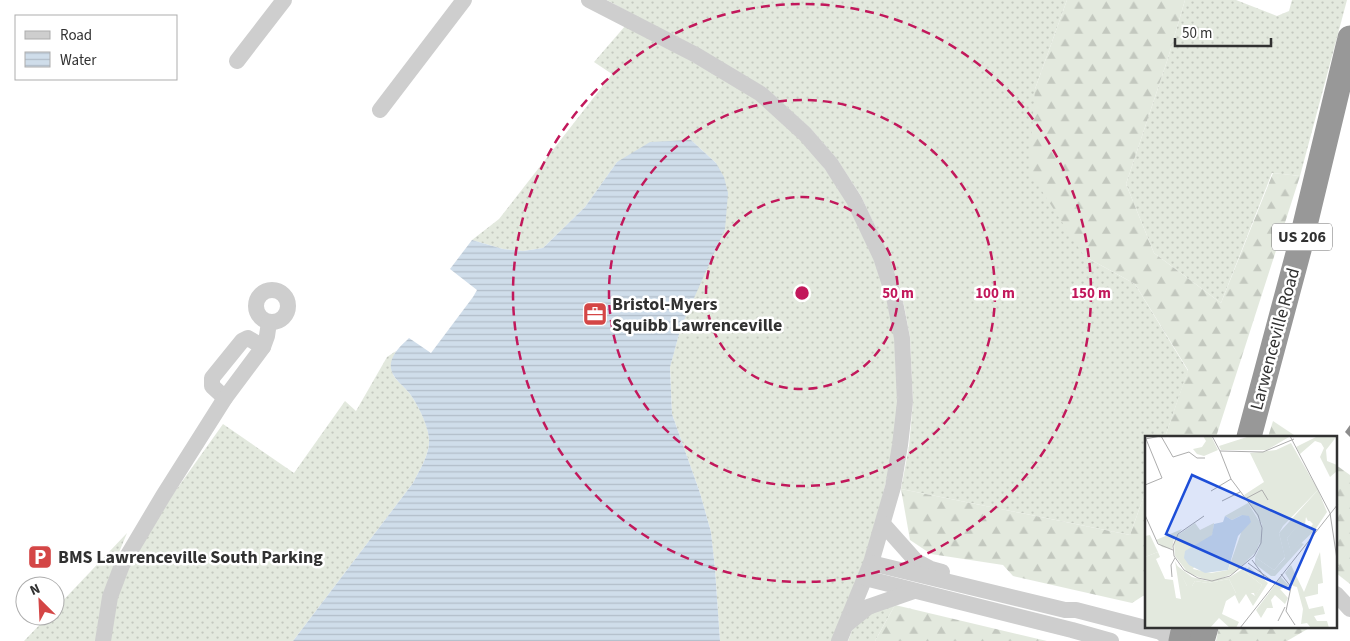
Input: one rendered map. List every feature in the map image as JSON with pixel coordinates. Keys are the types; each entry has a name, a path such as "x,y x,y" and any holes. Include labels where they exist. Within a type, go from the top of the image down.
{"highway":[{"name":"Larwenceville Road","path":"1248,436 1299,250 1350,38"},
{"path":"1180,641 1184,628"},
{"path":"1202,641 1206,628"}],"street":[{"path":"237,61 284,0"},
{"path":"380,110 464,0"},
{"path":"589,0 696,55 761,94 805,134 831,164 854,200 881,257 894,297 902,338 905,402 893,487 883,524 868,570 839,641"},
{"path":"103,641 110,597 122,565 154,510 225,398 263,347 269,322"},
{"path":"225,398 212,386 212,378 242,342 248,338 263,347"},
{"path":"883,524 916,561 931,569 1037,593 1068,603 1076,610"},
{"path":"868,570 964,586 1065,610 1076,610 1145,628"},
{"path":"868,570 915,591 1111,641"},
{"path":"959,602 964,586"},
{"path":"846,625 868,607 915,591"},
{"path":"1338,596 1350,609"},
{"path":"1072,630 1076,610"},
{"path":"1146,628 1161,632 1170,641"}],"green space":[{"path":"607,0 1067,0 1035,89 1084,256 1135,284 1188,371 1165,436 1145,436 1145,493 1130,535 901,489 909,446 913,403 910,337 902,295 888,254 861,196 837,159 811,129 766,88"},
{"path":"1067,0 1185,0 1168,58 1126,184 1154,253 1221,303 1273,173 1300,176 1216,436 1165,436 1188,370 1135,284 1084,256 1029,171 1035,89"},
{"path":"1185,0 1236,0 1277,16 1289,11 1292,0 1347,0 1300,176 1272,173 1221,303 1154,253 1126,184 1168,58"},
{"path":"626,25 758,98 802,138 849,202 876,259 897,339 900,402 895,444 867,561 834,641 720,641 711,532 700,493 672,414 670,366 681,327 716,163 691,140 617,162 585,207 543,248 523,251 503,249 472,240 499,219 612,74 594,62"},
{"path":"396,351 392,371 413,399 425,422 429,434 426,457 413,483 293,641 110,641 117,599 128,568 169,500 223,424 294,473 345,401 356,411 387,357"},
{"path":"1273,421 1296,436 1268,436"},
{"path":"1338,466 1350,475 1350,584 1338,575"},
{"path":"901,489 1130,535 1145,493 1145,595 1132,603 1013,576 1003,565 931,554 910,540"},
{"path":"127,533 115,562 96,641 24,641 38,626 65,626 65,598"},
{"path":"895,605 875,641 848,641 853,628 876,607"},
{"path":"895,605 1047,641 875,641"},
{"path":"1219,628 1309,628 1287,641 1216,641"}],"water":[{"path":"691,140 716,163 724,177 728,193 725,229 681,327 670,367 672,414 700,493 711,532 720,641 293,641 413,483 424,462 429,445 427,429 413,399 394,376 391,363 396,352 409,338 431,353 473,297 477,290 450,269 472,240 503,249 523,251 543,248 585,207 617,162 650,142"}],"place":[{"name":"Bristol-Myers Squibb Lawrenceville","path":"595,314"},
{"name":"BMS Lawrenceville South Parking","path":"40,557"}]}
